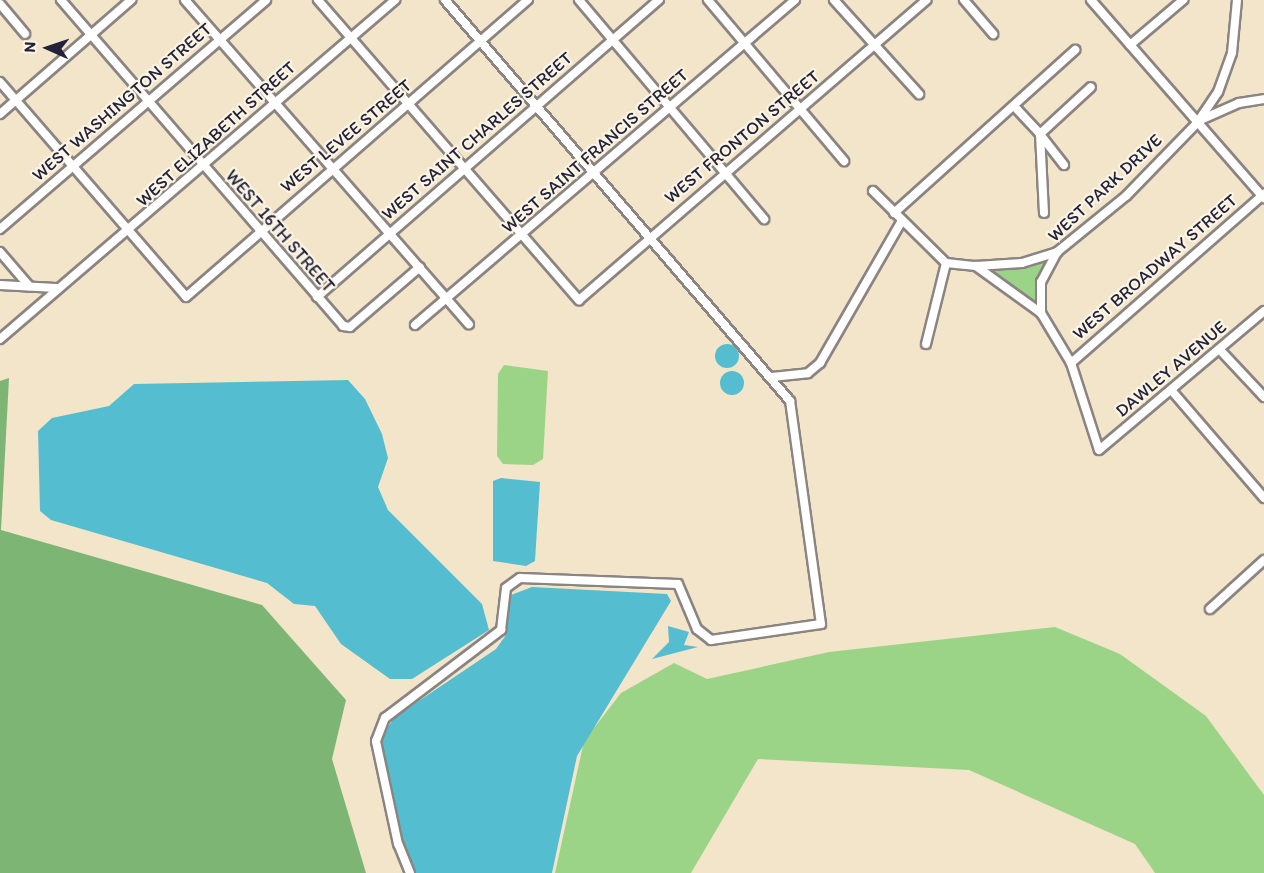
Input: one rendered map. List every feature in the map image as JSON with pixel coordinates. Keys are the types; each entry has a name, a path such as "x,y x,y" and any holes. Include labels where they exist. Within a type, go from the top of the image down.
{"street":[{"name":"WEST 16TH STREET","path":"61,0 148,99 202,168 260,230 338,322 350,327 420,267"},
{"path":"0,114 94,36 131,0"},
{"path":"185,0 335,166 469,324"},
{"name":"WEST WASHINGTON STREET","path":"0,229 148,99 266,0"},
{"path":"318,0 522,236"},
{"name":"WEST ELIZABETH STREET","path":"0,339 50,299 56,288 132,230 276,101 395,0"},
{"path":"410,873 398,844 379,733 385,718 501,630 506,588 520,578 678,584 696,629 711,640 821,624 792,411 772,377 445,0"},
{"name":"WEST LEVEE STREET","path":"132,230 186,297 260,230 410,104 528,0"},
{"path":"579,0 672,107 764,219"},
{"name":"WEST SAINT CHARLES STREET","path":"318,297 464,167 660,0"},
{"path":"708,0 844,161"},
{"name":"WEST SAINT FRANCIS STREET","path":"416,325 795,0"},
{"path":"834,0 919,94"},
{"name":"WEST FRONTON STREET","path":"522,236 579,300 651,236 801,112 874,44 927,0"},
{"path":"964,0 993,34"},
{"path":"1091,0 1263,196"},
{"path":"1130,45 1183,0"},
{"path":"1198,122 1218,92 1232,52 1238,0"},
{"path":"0,4 25,34"},
{"path":"894,213 1076,50"},
{"path":"0,82 72,167 132,230"},
{"path":"1040,134 1092,87"},
{"path":"1198,122 1239,103 1264,99"},
{"path":"1014,106 1065,165"},
{"name":"WEST PARK DRIVE","path":"1041,313 1041,282 1057,252 1126,196 1198,122"},
{"path":"1040,134 1044,213"},
{"path":"873,191 946,264 976,266 1022,263 1057,252"},
{"name":"WEST BROADWAY STREET","path":"1071,363 1263,196"},
{"path":"772,377 808,374 820,363 902,222"},
{"path":"0,252 29,286"},
{"path":"926,344 946,264"},
{"path":"976,266 1041,313 1071,363"},
{"path":"0,285 56,288"},
{"name":"DAWLEY AVENUE","path":"1071,363 1099,450 1221,351 1264,311"},
{"path":"1221,351 1264,397"},
{"path":"1172,391 1264,498"},
{"path":"1209,609 1264,560"}],"green space":[{"path":"1046,260 1036,305 993,272 993,269"},
{"path":"504,365 548,371 543,459 533,465 503,464 497,456 498,374"},
{"path":"9,378 1,530 262,605 346,700 332,759 366,873 0,873 0,381"},
{"path":"1055,627 1120,654 1206,716 1264,795 1264,873 1155,873 1135,844 969,770 758,759 691,873 555,873 584,741 621,693 674,663 707,679 829,652"}],"water":[{"path":"727,344 732,345 738,351 738,361 732,367 727,368 722,367 716,361 715,356 716,351 722,345"},
{"path":"732,371 737,372 743,378 743,388 737,394 732,395 727,394 721,388 720,383 721,378 727,372"},
{"path":"348,380 365,399 382,434 388,458 378,487 388,510 482,604 489,630 412,679 390,679 341,644 315,606 294,604 267,583 51,520 40,511 38,431 52,418 109,406 134,384"},
{"path":"501,478 540,482 535,561 526,566 493,561 493,481"},
{"path":"532,587 667,594 671,601 577,756 552,873 413,873 400,845 380,746 385,731 395,717 496,649 506,635 511,595"},
{"path":"668,626 689,632 684,645 698,647 652,659 669,642"}]}
